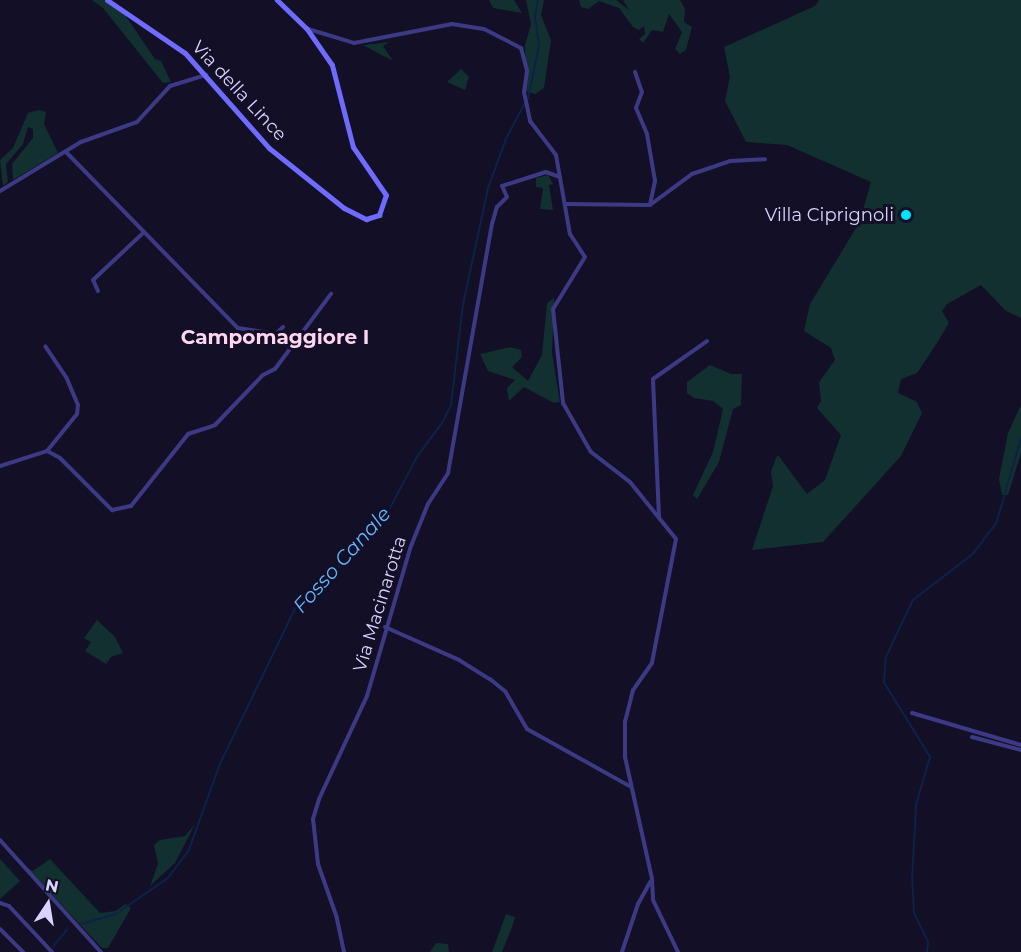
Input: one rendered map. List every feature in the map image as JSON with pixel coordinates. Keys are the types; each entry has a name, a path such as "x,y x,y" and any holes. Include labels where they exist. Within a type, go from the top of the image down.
{"street":[{"name":"Via della Lince","path":"107,0 185,53 269,148 356,215 366,219 379,215 386,195 353,147 336,75 307,29 277,0"},
{"path":"307,29 354,44 452,24 484,29 521,48 527,71 524,92 530,121 556,155 570,234 585,257 553,309 563,403 591,452 630,482 676,539 652,663 633,690 626,721 625,757 652,879 653,900 678,952"},
{"path":"635,72 642,92 636,108 647,134 655,180 650,205"},
{"path":"0,191 81,142 137,122 170,86 206,75"},
{"path":"66,152 142,234 238,328 276,334 283,327"},
{"path":"565,204 650,205 692,174 730,161 765,159"},
{"name":"Via Macinarotta","path":"344,952 338,918 318,864 313,819 325,781 367,696 385,627 419,525 448,473 492,224 497,207 507,197 502,186 546,172 560,177"},
{"path":"98,291 93,280 142,234"},
{"path":"47,451 60,458 112,510 126,510 136,503 188,434 211,428 263,375 275,369 331,294"},
{"path":"658,517 653,379 707,341"},
{"path":"0,466 47,451 78,410 66,377 45,346"},
{"path":"385,627 459,660 490,680 505,691 527,729 632,787"},
{"path":"912,713 1021,745"},
{"path":"972,737 1021,750"},
{"path":"0,840 101,952"},
{"path":"622,952 638,904 652,879"},
{"path":"0,903 9,906 52,952"},
{"path":"0,929 23,952"}],"green space":[{"path":"92,0 103,0 123,12 155,59 161,61 171,82 163,83 103,8"},
{"path":"489,0 514,0 522,13 493,8"},
{"path":"526,0 544,0 541,15 551,40 544,88 535,94 526,91 525,45 531,24"},
{"path":"579,0 616,0 629,10 623,0 680,0 685,9 684,22 692,27 686,50 680,54 675,49 682,32 669,14 663,32 652,30 643,43 639,39 645,34 644,26 639,30 633,27 619,8 599,1 588,9 581,7"},
{"path":"819,0 1021,0 1021,318 1006,311 981,285 947,304 942,311 949,323 935,346 917,373 901,379 898,393 917,402 922,413 901,456 823,542 752,550 773,486 771,472 778,455 807,494 825,480 841,435 817,408 821,401 819,382 835,360 831,348 804,331 810,304 859,223 871,182 787,145 746,142 725,101 730,77 724,47 815,6"},
{"path":"389,42 383,46 393,61 363,45"},
{"path":"461,69 469,77 465,90 447,82"},
{"path":"39,110 46,112 44,124 58,153 13,180 12,164 33,138 33,129 28,127 23,144 6,164 8,182 3,186 0,160 13,148 28,113"},
{"path":"548,175 553,184 549,185 553,210 540,209 543,188 536,187 536,178"},
{"path":"554,298 552,353 560,402 554,403 524,387 509,401 507,388 515,380 488,371 480,354 510,347 521,350 522,357 512,367 528,381 542,355 547,303"},
{"path":"710,365 731,374 742,374 741,405 733,409 719,462 697,499 693,495 713,452 723,409 713,401 694,398 687,393 687,382"},
{"path":"1021,405 1021,453 1008,495 1002,495 999,479 1008,433"},
{"path":"97,620 115,637 123,653 111,657 106,664 85,651 91,642 84,638"},
{"path":"195,824 175,863 150,886 158,864 154,845 160,840 185,836"},
{"path":"0,859 20,881 0,899"},
{"path":"50,859 100,913 116,911 125,904 131,908 108,948 102,948 26,867 33,871"},
{"path":"506,914 515,917 512,927 502,952 492,952"},
{"path":"436,943 448,944 449,952 430,952"}],"waterway":[{"name":"Fosso Canale","path":"528,99 539,46 535,16 538,0"},
{"name":"Fosso Canale","path":"81,924 116,914 168,878 189,850 220,764 297,605 344,563 389,510 417,457 442,423 451,405 463,305 488,188 506,139 525,103"},
{"path":"927,952 928,942 914,913 912,880 916,805 930,757 884,683 886,657 913,600 973,554 996,524 1021,439"},
{"name":"Fosso Canale","path":"53,947 67,930"}],"place":[{"name":"Villa Ciprignoli","path":"906,215"}],"district":[{"name":"Campomaggiore I","path":"275,337"}]}
